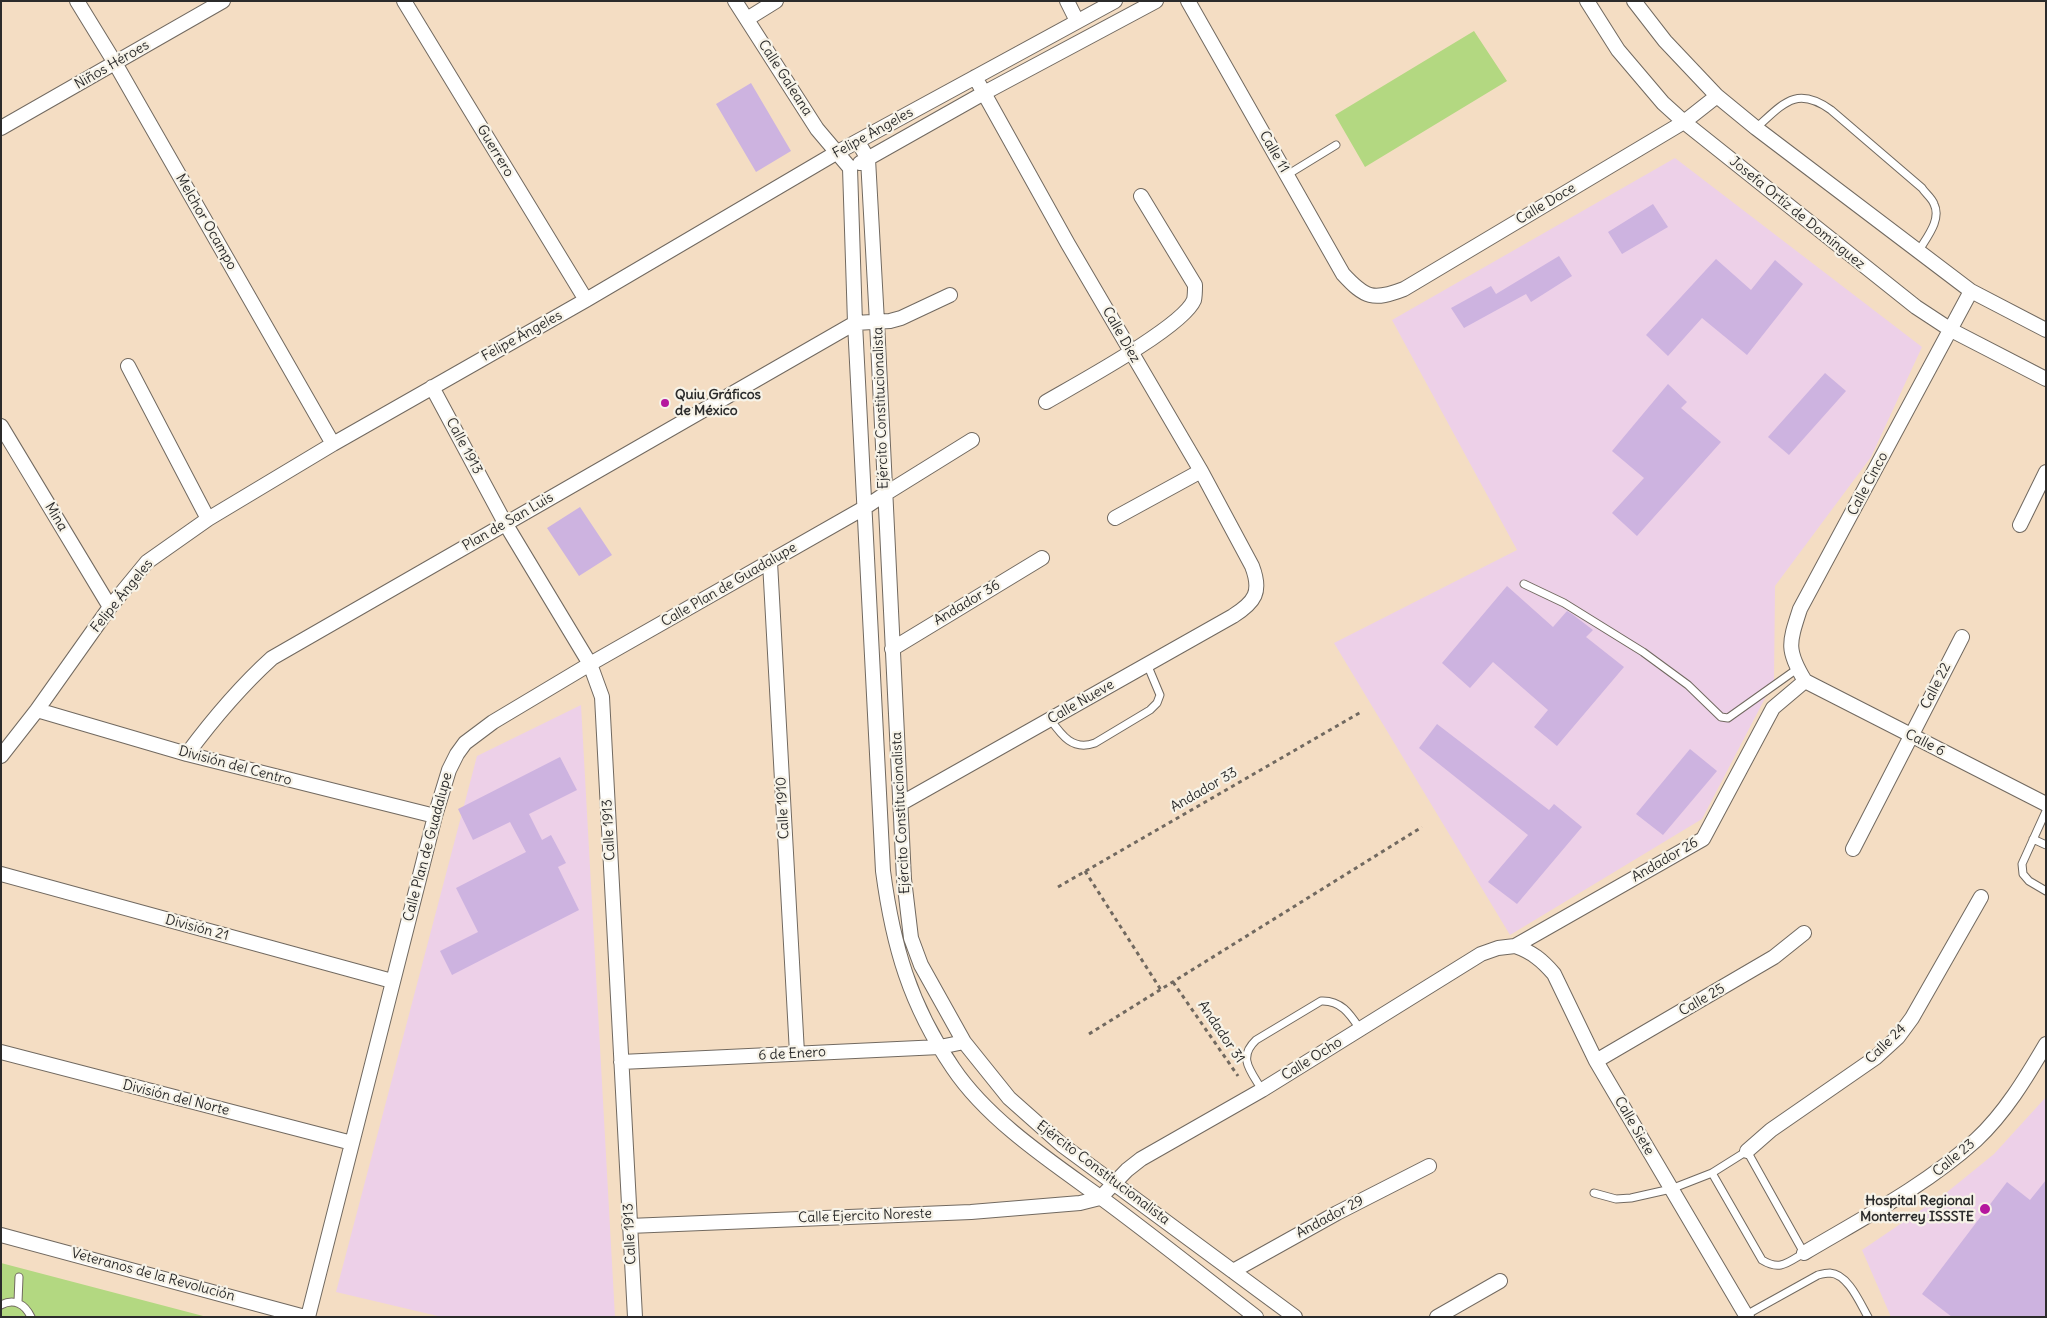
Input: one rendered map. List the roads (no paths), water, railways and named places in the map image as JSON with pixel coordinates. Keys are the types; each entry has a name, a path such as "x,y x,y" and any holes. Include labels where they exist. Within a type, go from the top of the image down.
{"street":[{"name":"Melchor Ocampo","path":"77,1 115,63 333,444"},
{"name":"Niños Héroes","path":"1,128 223,1"},
{"name":"Guerrero","path":"404,1 586,300"},
{"name":"Calle Galeana","path":"736,1 817,129 836,153"},
{"path":"747,19 776,1"},
{"path":"1067,1 1077,21"},
{"name":"Felipe Ángeles","path":"1,756 37,710 110,607 147,562 208,519 333,444 586,300 836,153 1115,1"},
{"name":"Felipe Ángeles","path":"850,168 984,93 1156,1"},
{"name":"Calle 11","path":"1188,1 1343,274 1354,286 1369,296"},
{"name":"Josefa Ortíz de Domínguez","path":"1587,1 1618,50 1645,84 1684,122 1891,289 1951,330 2046,379"},
{"path":"1634,1 1665,41 1717,96 1756,128 1971,291 2046,330"},
{"name":"Calle Diez","path":"975,77 1131,352 1201,471 1252,566 1257,580 1256,594"},
{"name":"Calle Doce","path":"1369,296 1386,296 1404,289 1684,122 1717,96"},
{"name":"Ejército Constitucionalista","path":"858,142 868,159 904,879 911,938 921,965 964,1042 1009,1098 1062,1145 1295,1317"},
{"path":"836,153 850,168"},
{"name":"Ejército Constitucionalista","path":"850,168 855,323 883,871 888,913 898,954 910,990 954,1070 1017,1135 1256,1317"},
{"path":"1046,402 1131,352 1184,314 1194,300 1195,285 1141,196"},
{"name":"Calle Cinco","path":"1805,681 1797,669 1790,652 1793,632 1800,609 1971,291"},
{"path":"855,323 901,318 950,295"},
{"name":"Plan de San Luis","path":"187,754 218,712 272,658 855,323"},
{"path":"128,366 208,519"},
{"name":"Calle 1913","path":"432,387 505,523 590,664 602,697 635,1317"},
{"name":"Mina","path":"1,426 110,607"},
{"name":"Calle Plan de Guadalupe","path":"306,1317 435,816 449,770 465,743 493,722 590,664 864,508 972,440"},
{"path":"1115,518 1201,471"},
{"path":"2020,525 2046,472"},
{"name":"Andador 36","path":"892,649 1042,558"},
{"name":"Calle 1910","path":"770,562 797,1053"},
{"name":"Calle Nueve","path":"900,804 1233,616 1249,606 1256,594"},
{"name":"Calle 22","path":"1911,736 1962,637"},
{"name":"Calle 6","path":"1805,681 2046,804"},
{"name":"Andador 26","path":"1515,946 1703,839 1773,708 1805,681"},
{"name":"División del Centro","path":"37,710 187,754 435,816"},
{"path":"1853,848 1911,736"},
{"name":"División 21","path":"1,874 392,981"},
{"name":"Calle 24","path":"1747,1151 1772,1130 1875,1058 1898,1037 1912,1018 1981,897"},
{"name":"Calle 25","path":"1596,1061 1774,957 1804,933"},
{"name":"Calle Ocho","path":"1100,1198 1140,1160 1256,1093 1481,954 1498,948 1515,946"},
{"name":"Calle Siete","path":"1515,946 1531,952 1544,962 1554,974 1596,1061 1747,1316"},
{"name":"6 de Enero","path":"621,1062 940,1047 964,1042"},
{"name":"Calle 23","path":"1804,1253 1929,1179 1977,1139 2011,1100 2046,1044"},
{"name":"División del Norte","path":"1,1052 352,1143"},
{"name":"Andador 29","path":"1233,1271 1337,1212 1429,1166"},
{"name":"Calle Ejercito Noreste","path":"630,1226 971,1212 1080,1204 1100,1198"},
{"name":"Veteranos de la Revolución","path":"1,1235 306,1317"},
{"path":"1437,1317 1500,1281"}],"lane":[{"path":"1756,128 1780,106 1793,98 1808,97 1820,102 1831,110 1922,188 1934,203 1936,213 1934,226 1918,252"},
{"path":"1287,175 1336,145"},
{"path":"1524,584 1564,603 1643,652 1688,685 1722,718 1728,718 1797,669"},
{"path":"1050,719 1068,740 1076,745 1085,747 1095,743 1150,710 1157,703 1160,694 1147,664"},
{"path":"2046,811 2022,864 2023,874 2029,881 2046,891"},
{"path":"2033,838 2046,845"},
{"path":"1256,1093 1245,1054 1248,1047 1297,1014 1321,1001 1332,1000 1343,1006 1360,1029"},
{"path":"1594,1193 1616,1199 1631,1198 1671,1189 1712,1173 1747,1151 1804,1253 1782,1266 1772,1266 1762,1260 1712,1173"},
{"path":"1747,1316 1818,1275 1829,1273 1838,1275 1847,1282 1868,1317"},
{"path":"18,1302 19,1277"},
{"path":"1,1305 18,1302 24,1306 31,1317"}],"place":[{"name":"Quiu Gráficos de México","path":"665,403"},
{"name":"Hospital Regional Monterrey ISSSTE","path":"1985,1209"}]}
